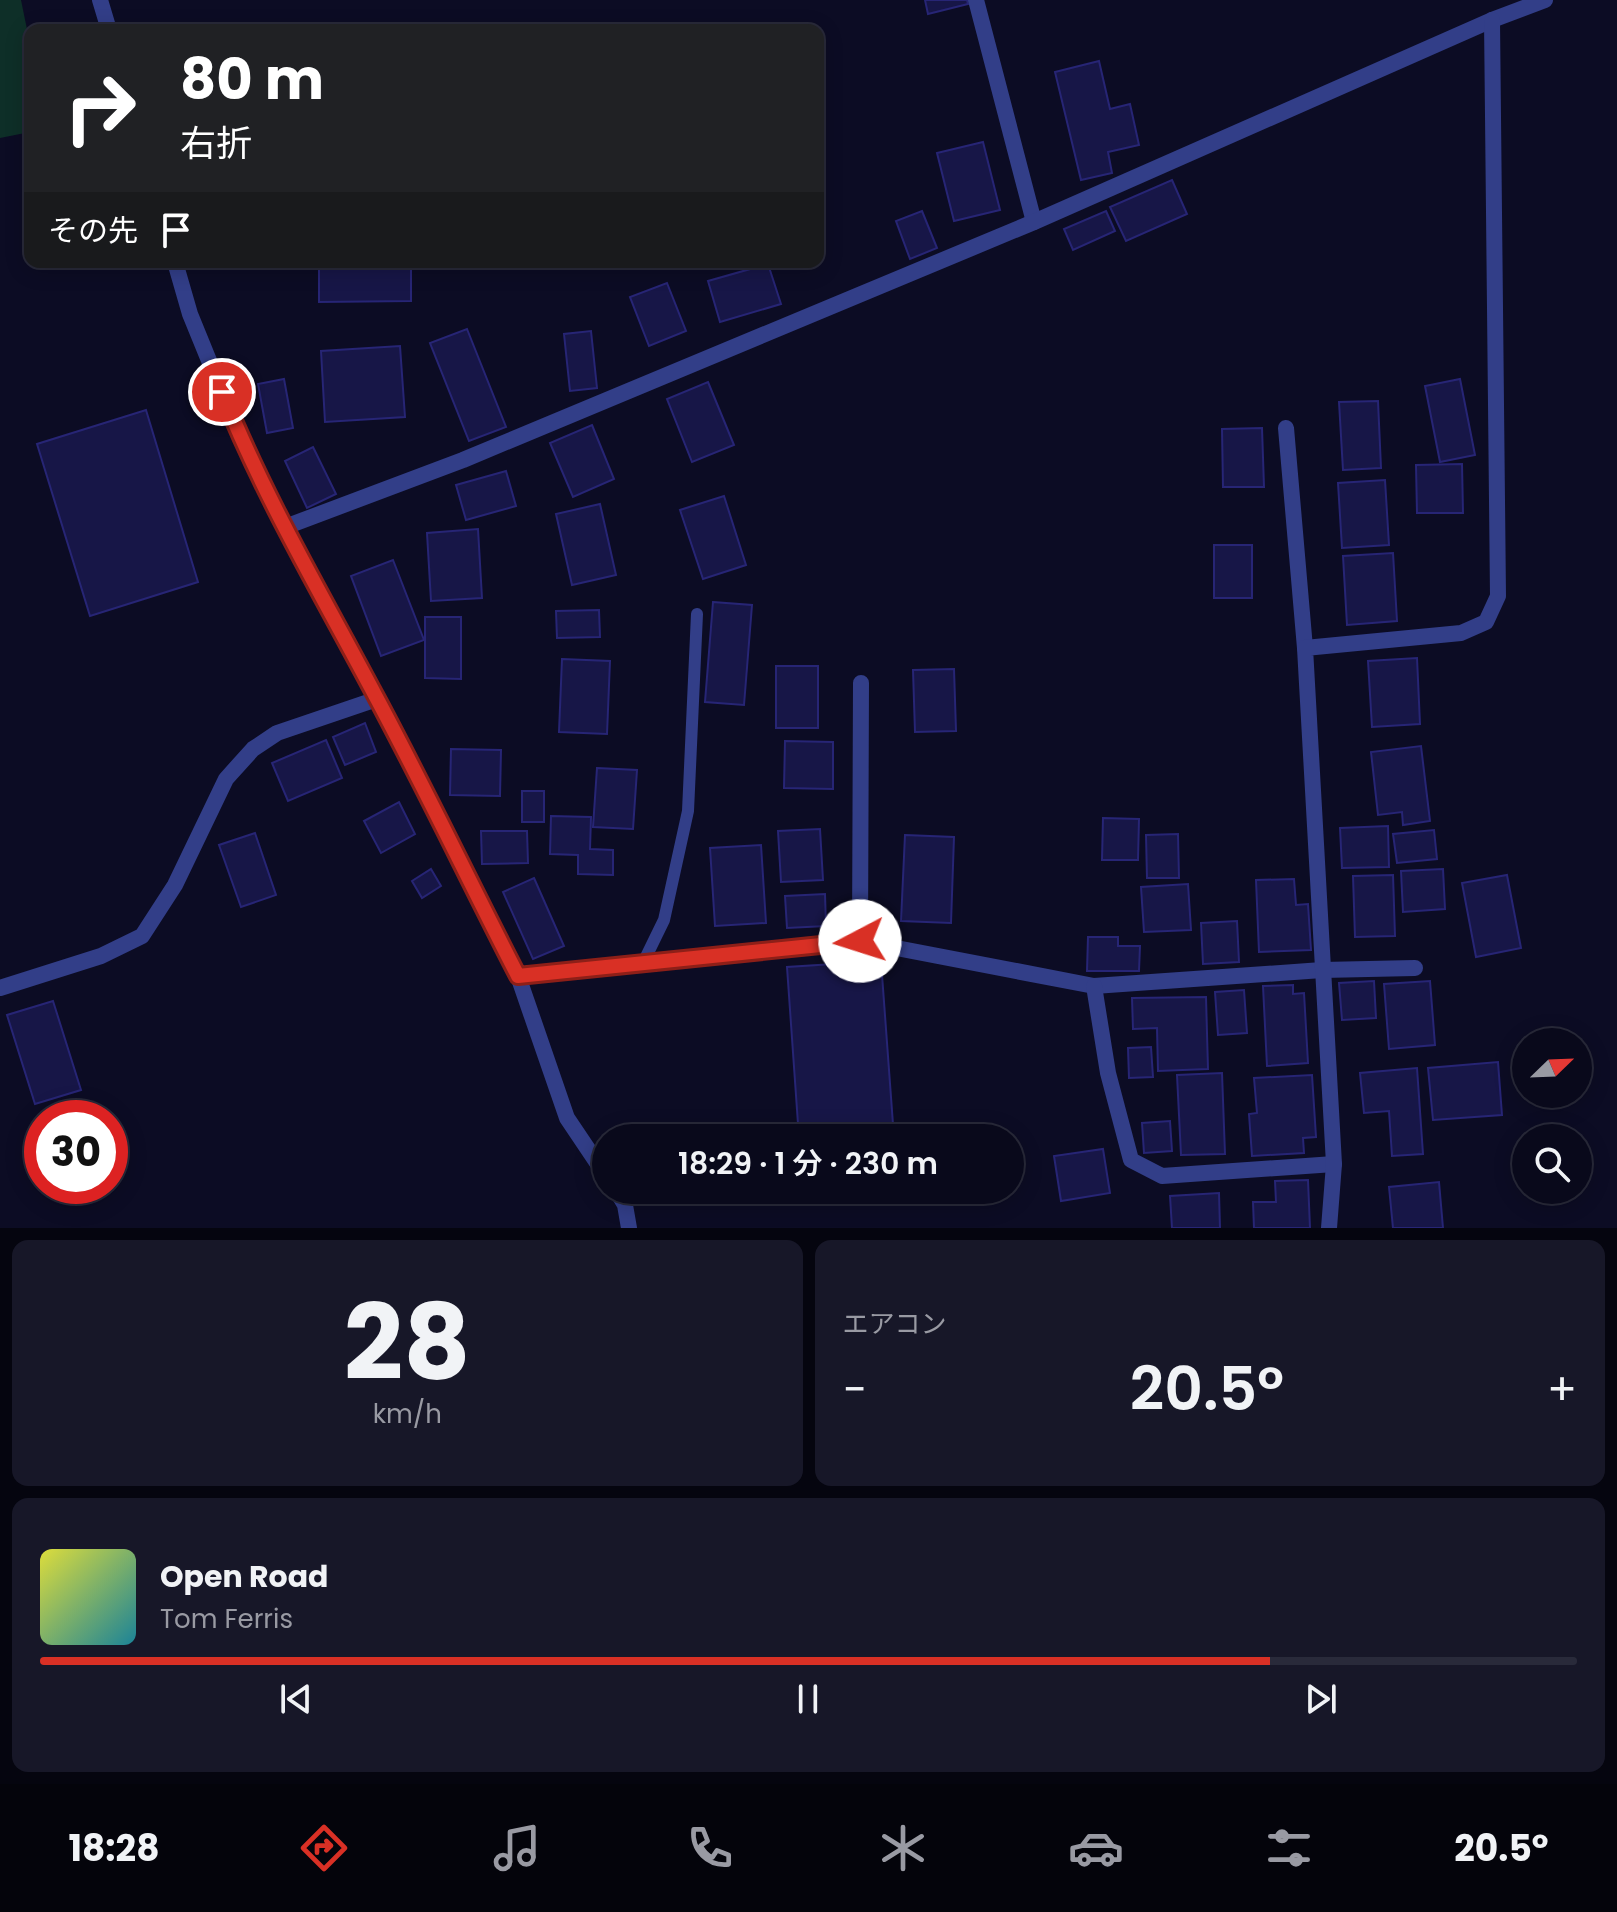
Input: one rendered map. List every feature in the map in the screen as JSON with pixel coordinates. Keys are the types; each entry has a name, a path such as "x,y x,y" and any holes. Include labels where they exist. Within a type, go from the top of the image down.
{"street":[{"path":"100,0 107,24"},
{"path":"976,0 1034,222"},
{"path":"285,527 463,460 1034,222 1492,20 1545,0"},
{"path":"1305,648 1461,633 1486,622 1498,596 1492,20"},
{"path":"177,268 190,314 232,417 285,527 377,699 518,976 567,1118 592,1155"},
{"path":"1286,428 1305,648 1334,1164 1329,1228"},
{"path":"860,941 861,683"},
{"path":"0,988 101,956 142,936 175,885 226,779 253,749 277,733 377,699"},
{"path":"518,976 860,941 1094,986 1322,970 1415,968"},
{"path":"1094,986 1108,1073 1131,1160 1162,1176 1334,1164"},
{"path":"624,1204 629,1228"}],"lane":[{"path":"643,963 664,920 688,811 697,614"}],"green space":[{"path":"0,0 21,0 26,24 24,133 0,138"}],"building":[{"path":"925,0 967,0 968,4 928,14"},
{"path":"1099,61 1110,109 1130,104 1139,145 1108,152 1112,173 1081,180 1055,72"},
{"path":"983,142 1000,210 954,221 937,153"},
{"path":"1172,180 1187,214 1126,241 1110,207"},
{"path":"922,211 937,248 910,259 896,221"},
{"path":"1106,211 1115,231 1073,250 1064,229"},
{"path":"319,268 411,268 411,301 319,302"},
{"path":"754,268 769,268 781,304 720,322 708,281"},
{"path":"667,283 686,331 649,346 630,297"},
{"path":"467,329 506,427 469,441 430,343"},
{"path":"591,331 597,388 570,391 564,334"},
{"path":"400,346 405,417 325,422 321,351"},
{"path":"284,379 293,428 267,433 258,384"},
{"path":"1460,379 1475,455 1440,462 1425,386"},
{"path":"708,382 734,445 692,462 667,399"},
{"path":"1378,401 1381,468 1343,470 1339,402"},
{"path":"146,410 198,582 90,616 37,444"},
{"path":"592,425 614,479 573,497 550,443"},
{"path":"1262,428 1264,487 1223,487 1222,429"},
{"path":"313,447 336,494 307,508 285,461"},
{"path":"1462,464 1463,513 1417,513 1416,465"},
{"path":"506,471 516,506 466,520 456,485"},
{"path":"1385,480 1389,545 1342,548 1338,483"},
{"path":"724,496 746,565 703,579 680,510"},
{"path":"600,504 616,575 572,585 556,514"},
{"path":"478,529 482,598 431,601 427,533"},
{"path":"1214,545 1252,545 1252,598 1214,598"},
{"path":"1393,553 1397,621 1347,625 1343,556"},
{"path":"393,560 424,640 381,656 351,576"},
{"path":"713,602 752,605 744,705 705,702"},
{"path":"599,610 600,637 557,638 556,611"},
{"path":"425,617 461,617 461,679 425,678"},
{"path":"1417,658 1420,724 1372,727 1368,661"},
{"path":"562,659 610,661 607,734 559,732"},
{"path":"776,666 818,666 818,728 776,728"},
{"path":"954,669 956,731 915,732 913,670"},
{"path":"365,723 376,752 345,765 333,737"},
{"path":"326,740 342,778 288,801 272,763"},
{"path":"785,741 833,742 833,789 784,788"},
{"path":"1421,746 1430,821 1403,825 1402,812 1378,815 1371,752"},
{"path":"451,749 501,750 500,796 450,795"},
{"path":"597,768 637,770 633,829 593,827"},
{"path":"522,791 544,791 544,822 522,822"},
{"path":"399,802 415,834 381,853 364,821"},
{"path":"551,816 591,817 590,849 613,850 613,875 578,874 578,855 550,854"},
{"path":"1103,818 1139,819 1138,860 1102,860"},
{"path":"1388,826 1389,867 1342,868 1340,828"},
{"path":"820,829 823,880 781,882 778,831"},
{"path":"1434,830 1437,859 1397,863 1393,834"},
{"path":"481,831 527,831 528,863 482,864"},
{"path":"255,833 276,895 241,907 219,845"},
{"path":"1178,834 1179,878 1147,878 1146,835"},
{"path":"905,835 954,837 951,923 901,921"},
{"path":"761,845 766,923 715,926 710,848"},
{"path":"431,869 441,886 422,898 412,881"},
{"path":"1443,869 1445,909 1403,912 1401,871"},
{"path":"1393,875 1395,936 1355,937 1353,876"},
{"path":"1507,875 1521,948 1476,957 1462,883"},
{"path":"534,878 564,946 533,959 503,892"},
{"path":"1294,879 1296,905 1308,904 1311,950 1259,952 1256,880"},
{"path":"1188,884 1191,930 1144,932 1141,887"},
{"path":"825,894 826,926 787,928 785,896"},
{"path":"1237,921 1239,962 1203,964 1201,923"},
{"path":"1088,937 1118,937 1118,946 1140,946 1139,971 1087,971"},
{"path":"881,961 893,1124 798,1124 787,967"},
{"path":"1374,981 1376,1018 1342,1020 1339,983"},
{"path":"1430,981 1435,1045 1389,1049 1384,984"},
{"path":"1293,985 1293,994 1304,993 1308,1063 1267,1066 1263,986"},
{"path":"1244,990 1247,1033 1218,1035 1215,992"},
{"path":"1206,997 1208,1069 1158,1071 1157,1028 1133,1029 1132,998"},
{"path":"53,1001 81,1090 48,1100 34,1100 7,1015"},
{"path":"1151,1047 1153,1077 1129,1078 1128,1048"},
{"path":"1498,1062 1502,1115 1433,1120 1428,1068"},
{"path":"1417,1068 1423,1154 1392,1156 1389,1111 1364,1113 1360,1073"},
{"path":"1222,1073 1225,1154 1181,1155 1177,1075"},
{"path":"1312,1075 1316,1137 1303,1138 1304,1153 1252,1156 1249,1114 1257,1113 1254,1078"},
{"path":"1170,1121 1172,1151 1144,1153 1142,1123"},
{"path":"1103,1149 1110,1193 1061,1201 1054,1156"},
{"path":"1308,1180 1310,1228 1254,1228 1253,1202 1276,1202 1275,1181"},
{"path":"1439,1182 1443,1228 1393,1228 1389,1187"},
{"path":"1219,1193 1220,1228 1172,1228 1170,1196"}],"route":[{"path":"222,392 285,527 377,699 518,976 860,941"}]}
